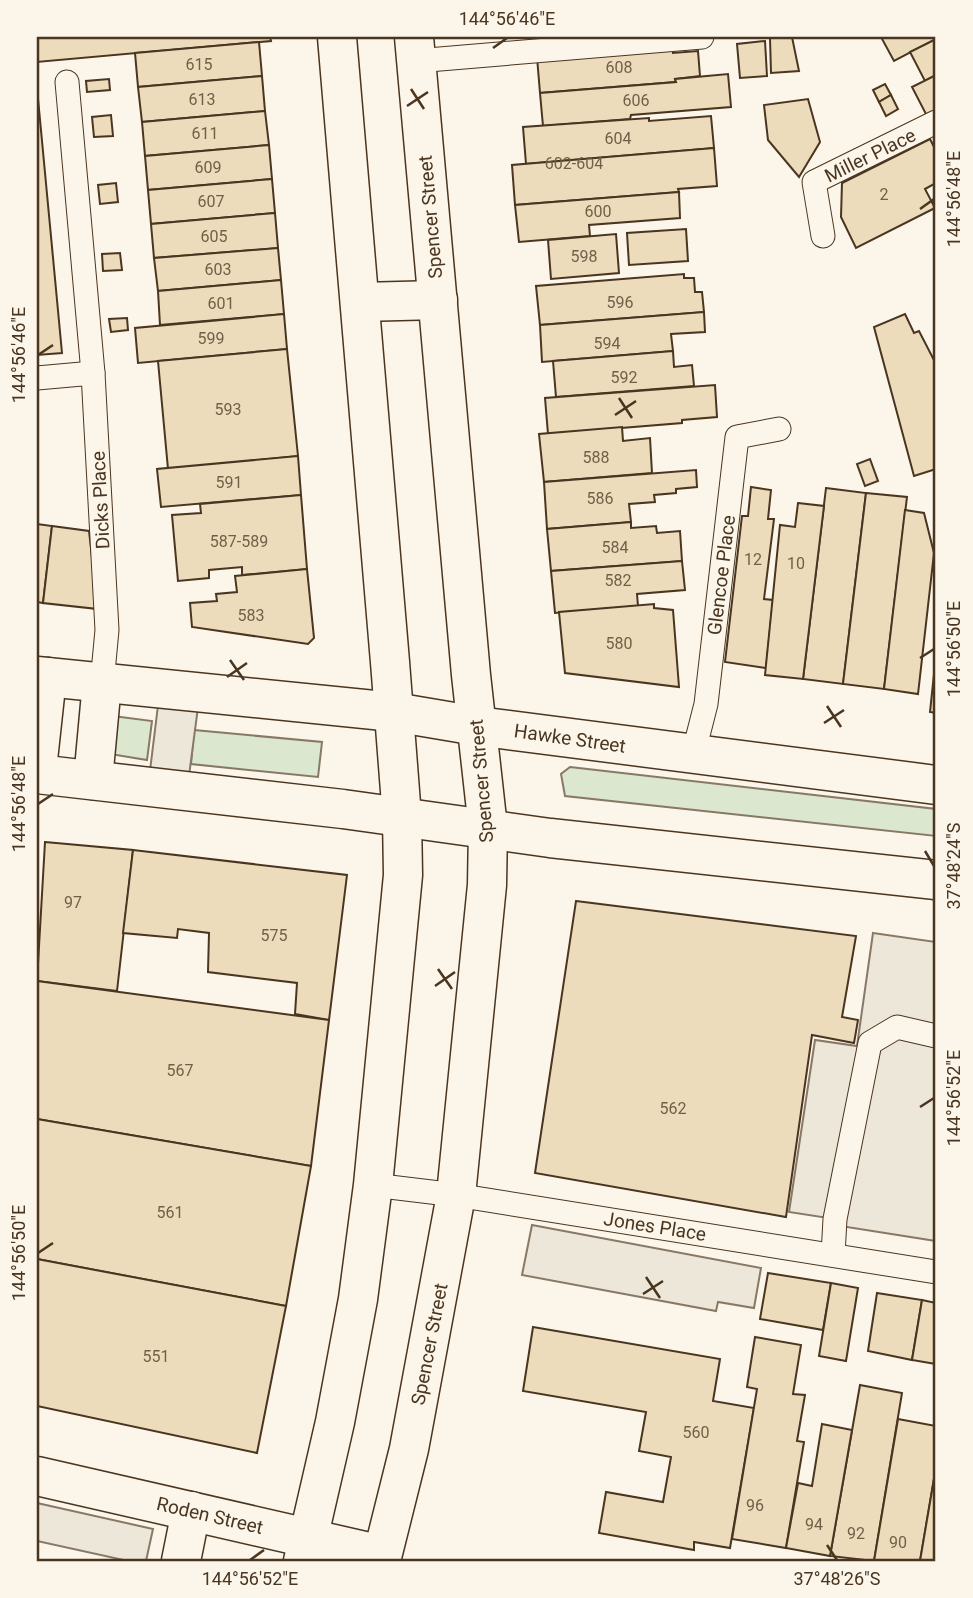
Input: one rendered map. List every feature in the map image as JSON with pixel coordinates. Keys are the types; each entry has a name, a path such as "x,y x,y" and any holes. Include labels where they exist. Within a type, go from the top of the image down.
{"main road":[{"path":"306,1549 335,1422 358,1299 373,1185 403,875 402,817 394,712 337,37"},
{"name":"Spencer Street","path":"382,1558 409,1449 456,1195 487,885 488,828 469,663 415,49"},
{"path":"361,302 438,300"},
{"path":"37,768 42,677"},
{"name":"Hawke Street","path":"42,677 394,712 477,726 936,785"},
{"path":"93,780 102,683"},
{"path":"37,774 402,817 550,838 936,880"},
{"name":"Roden Street","path":"37,1476 191,1511 306,1549 382,1558"},
{"path":"181,1561 191,1511"}],"lane":[{"path":"415,49 702,37"},
{"name":"Dicks Place","path":"67,82 93,373 107,630 102,683"},
{"name":"Miller Place","path":"823,236 814,182 936,122"},
{"path":"37,378 93,373"},
{"name":"Glencoe Place","path":"693,755 706,704 737,437 779,429"},
{"path":"833,1255 835,1219 870,1042 897,1027 936,1036"},
{"name":"Jones Place","path":"373,1185 456,1195 936,1272"}],"green space":[{"path":"113,716 152,721 147,760 110,754"},
{"path":"194,730 322,742 318,777 191,764"},
{"path":"570,767 936,809 936,836 565,796 561,774"}],"shaded area":[{"path":"160,689 200,692 187,791 148,787"},
{"path":"873,933 936,942 936,1241 834,1225 835,1219 789,1212 815,1040 857,1046"},
{"path":"532,1225 761,1268 754,1308 718,1302 716,1311 522,1275"},
{"path":"37,1503 153,1529 146,1561 128,1561 37,1541"}],"building":[{"path":"37,37 270,37 271,41 37,62"},
{"path":"792,37 799,71 771,73 770,38"},
{"path":"881,37 936,37 936,39 894,61"},
{"path":"936,39 936,75 925,81 910,52"},
{"path":"765,41 767,76 740,78 737,44"},
{"path":"259,42 262,76 138,87 135,53"},
{"path":"673,50 673,53 698,51 700,76 675,79 676,82 540,93 537,57"},
{"path":"728,74 731,107 543,126 540,93 676,82 675,79"},
{"path":"936,75 936,114 928,118 912,87"},
{"path":"262,76 265,111 142,122 138,87"},
{"path":"109,79 110,90 87,92 86,81"},
{"path":"885,84 891,95 879,102 873,90"},
{"path":"37,88 62,353 37,355"},
{"path":"891,95 898,109 886,116 879,102"},
{"path":"808,99 820,142 799,177 768,140 764,105"},
{"path":"265,111 269,145 145,156 142,122"},
{"path":"111,115 113,136 94,137 92,117"},
{"path":"711,116 714,148 526,164 523,127"},
{"path":"930,139 936,151 936,183 925,189 935,208 856,248 841,217 842,183"},
{"path":"269,145 272,179 148,190 145,156"},
{"path":"714,148 717,186 678,189 679,192 515,205 512,165"},
{"path":"272,179 275,213 151,224 148,190"},
{"path":"116,183 118,202 100,204 98,185"},
{"path":"679,192 680,218 589,225 590,236 519,242 515,205"},
{"path":"275,213 278,248 154,258 151,224"},
{"path":"686,229 688,261 629,265 627,233"},
{"path":"616,234 619,273 551,279 548,240"},
{"path":"278,248 281,280 158,291 154,258"},
{"path":"120,253 122,270 103,271 102,254"},
{"path":"684,274 684,278 694,278 695,292 702,292 704,312 540,325 536,286"},
{"path":"281,280 284,314 160,325 158,291"},
{"path":"704,312 705,332 671,334 673,351 542,362 540,325"},
{"path":"284,314 287,349 138,363 135,328"},
{"path":"905,314 914,333 919,331 936,364 936,469 914,476 874,327"},
{"path":"127,318 128,330 111,332 109,319"},
{"path":"287,349 298,456 168,469 158,361"},
{"path":"673,351 674,367 692,365 694,386 556,397 553,361"},
{"path":"715,385 717,417 682,420 682,423 548,434 545,398"},
{"path":"622,427 623,441 650,438 652,473 544,482 539,434"},
{"path":"298,456 301,495 161,507 157,469"},
{"path":"870,459 878,481 865,486 857,464"},
{"path":"696,470 697,487 654,495 655,502 629,504 631,522 547,529 544,482"},
{"path":"751,487 771,490 768,519 774,519 764,599 773,600 766,668 725,662 742,516 748,516"},
{"path":"826,488 866,493 843,684 803,679"},
{"path":"866,493 907,497 884,689 843,684"},
{"path":"301,495 307,569 242,575 242,567 209,570 209,578 178,581 172,515 201,513 200,504"},
{"path":"798,503 824,506 803,679 765,675 780,525 795,527"},
{"path":"905,510 924,513 934,553 918,694 884,689"},
{"path":"631,522 631,528 656,526 657,533 680,531 682,561 551,571 547,529"},
{"path":"37,524 52,526 43,603 37,602"},
{"path":"52,526 89,531 98,609 43,603"},
{"path":"682,561 685,590 637,594 638,606 555,613 551,571"},
{"path":"307,569 314,638 308,644 192,627 190,603 217,601 216,594 237,592 235,576"},
{"path":"654,604 654,608 673,610 679,687 565,673 559,612"},
{"path":"936,655 936,713 930,712"},
{"path":"45,842 133,850 117,991 37,981"},
{"path":"133,850 347,875 329,1020 295,1014 297,983 208,972 209,933 178,929 177,938 123,933"},
{"path":"576,901 856,936 842,1017 858,1020 854,1043 812,1035 786,1217 535,1173"},
{"path":"37,981 329,1020 311,1166 37,1119"},
{"path":"37,1119 311,1166 286,1306 37,1259"},
{"path":"37,1259 286,1306 257,1453 37,1406"},
{"path":"768,1273 831,1283 823,1330 760,1319"},
{"path":"831,1283 858,1288 846,1361 819,1356"},
{"path":"877,1293 922,1300 912,1360 868,1351"},
{"path":"922,1300 936,1303 936,1364 912,1360"},
{"path":"533,1327 720,1359 713,1401 754,1408 730,1548 694,1542 694,1550 599,1533 606,1492 663,1502 671,1457 639,1451 646,1412 523,1391"},
{"path":"755,1337 801,1345 793,1394 805,1395 797,1441 804,1442 786,1548 732,1539 757,1389 747,1387"},
{"path":"860,1385 902,1393 874,1561 830,1556"},
{"path":"898,1419 936,1426 936,1467 920,1561 874,1561"},
{"path":"822,1424 852,1430 830,1556 786,1548 798,1483 812,1486"},
{"path":"936,1467 936,1561 920,1561"}]}
